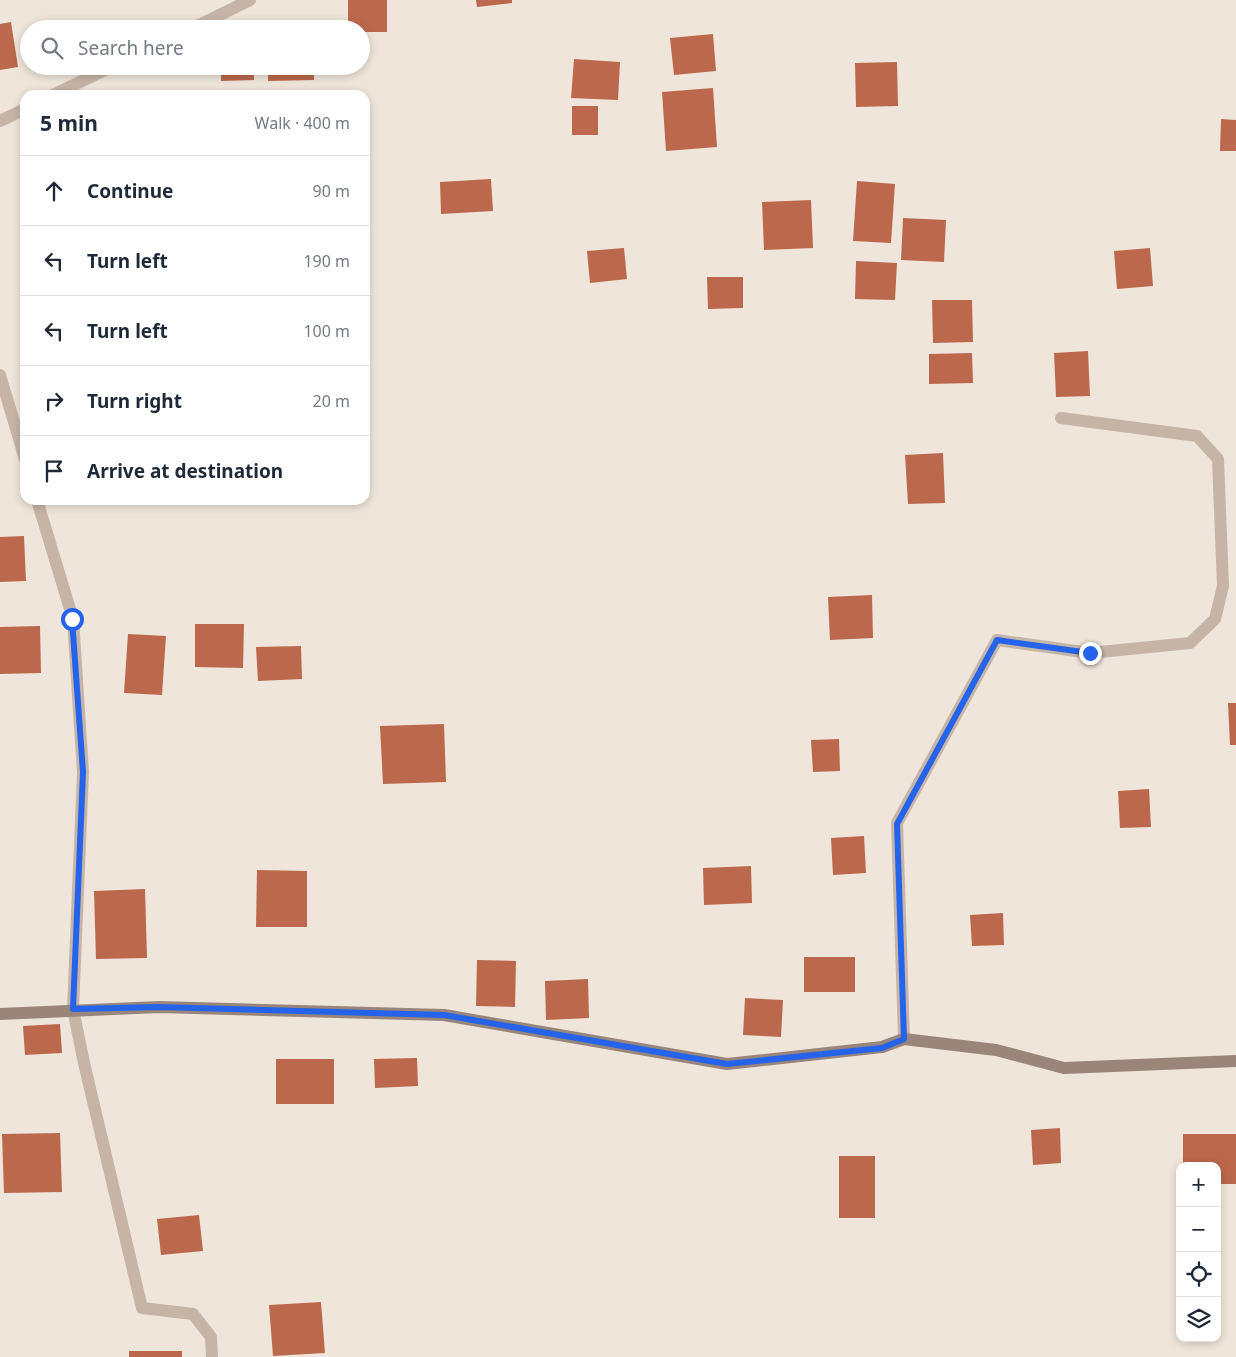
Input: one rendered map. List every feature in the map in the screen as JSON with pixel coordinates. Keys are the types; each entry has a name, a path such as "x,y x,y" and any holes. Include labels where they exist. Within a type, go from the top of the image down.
{"street":[{"path":"209,20 250,0"},
{"path":"63,90 94,75"},
{"path":"0,121 20,111"},
{"path":"0,375 20,442"},
{"path":"904,1039 897,824 997,640 1090,653 1190,643 1215,619 1223,586 1218,459 1197,436 1062,418"},
{"path":"38,505 72,619 83,772 73,1009 142,1308 193,1314 211,1337 212,1357"},
{"path":"0,1014 73,1009 159,1007 444,1015 727,1064 882,1048 904,1039 996,1050 1064,1068 1236,1061"}],"building":[{"path":"348,0 387,0 387,32 370,32 370,20 348,20"},
{"path":"476,0 512,0 512,3 477,7"},
{"path":"11,22 18,67 0,70 0,24"},
{"path":"713,34 716,71 674,75 670,38"},
{"path":"574,59 620,62 618,100 571,98"},
{"path":"897,62 898,106 856,107 855,63"},
{"path":"221,75 254,75 254,80 221,81"},
{"path":"268,75 314,75 314,80 268,81"},
{"path":"713,88 717,147 666,151 662,92"},
{"path":"572,106 598,106 598,135 572,135"},
{"path":"1221,119 1236,120 1236,151 1220,151"},
{"path":"491,179 493,211 441,214 440,182"},
{"path":"857,181 895,184 891,243 853,241"},
{"path":"811,200 813,248 764,250 762,202"},
{"path":"903,218 946,220 944,262 901,260"},
{"path":"624,248 627,279 590,283 587,251"},
{"path":"1150,248 1153,286 1117,289 1114,251"},
{"path":"856,261 897,263 895,300 855,299"},
{"path":"707,277 743,277 743,308 708,309"},
{"path":"932,300 972,300 973,342 933,343"},
{"path":"1088,351 1090,396 1056,397 1054,353"},
{"path":"972,353 973,383 929,384 929,354"},
{"path":"943,453 945,503 908,504 905,455"},
{"path":"24,536 26,581 0,582 0,537"},
{"path":"872,595 873,638 830,640 828,597"},
{"path":"195,624 244,624 243,668 195,667"},
{"path":"40,626 41,673 0,674 0,627"},
{"path":"128,634 166,636 162,695 124,693"},
{"path":"301,646 302,679 258,681 256,647"},
{"path":"1228,703 1236,703 1236,745 1230,745"},
{"path":"444,724 446,782 383,784 380,726"},
{"path":"839,739 840,771 813,772 811,740"},
{"path":"1149,789 1151,827 1120,828 1118,791"},
{"path":"864,836 866,873 833,875 831,838"},
{"path":"751,866 752,903 704,905 703,868"},
{"path":"257,870 307,871 307,927 256,927"},
{"path":"145,889 147,958 96,959 94,891"},
{"path":"1003,913 1004,945 972,946 970,915"},
{"path":"804,957 855,957 855,992 804,992"},
{"path":"477,960 516,961 515,1007 476,1006"},
{"path":"588,979 589,1018 546,1020 545,981"},
{"path":"745,998 783,1000 781,1037 743,1035"},
{"path":"60,1024 62,1053 25,1055 23,1026"},
{"path":"417,1058 418,1086 375,1088 374,1059"},
{"path":"276,1059 334,1059 334,1104 276,1104"},
{"path":"1060,1128 1061,1163 1033,1165 1031,1130"},
{"path":"60,1133 62,1192 4,1193 2,1134"},
{"path":"1183,1134 1236,1134 1236,1184 1221,1184 1221,1162 1183,1162"},
{"path":"839,1156 875,1156 875,1218 839,1218"},
{"path":"199,1215 203,1251 161,1255 157,1219"},
{"path":"321,1302 325,1353 273,1356 269,1305"},
{"path":"129,1351 182,1351 182,1357 129,1357"}],"route":[{"path":"72,619 83,772 73,1009 159,1007 444,1015 727,1064 882,1048 904,1039 897,824 997,640 1090,653"}]}
